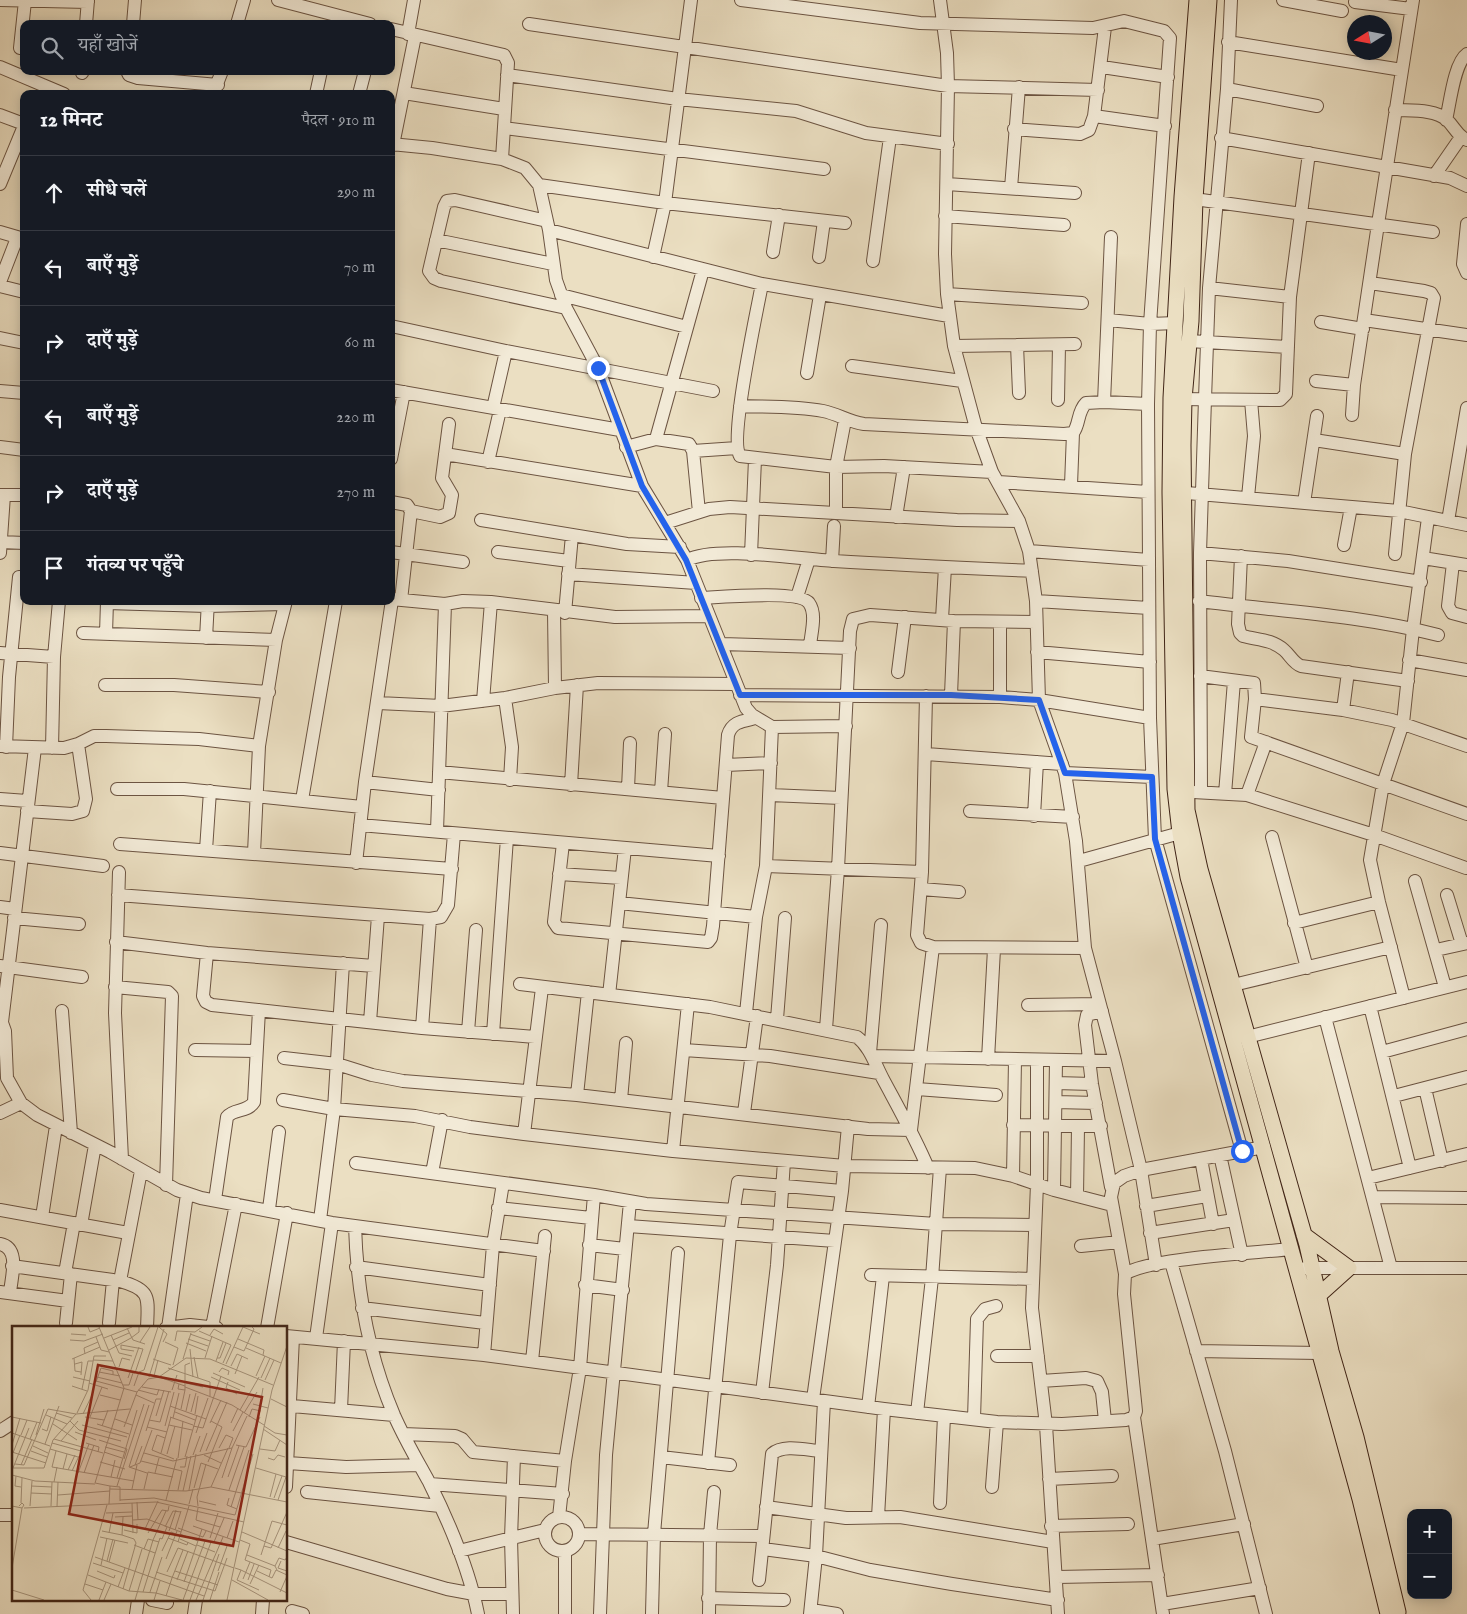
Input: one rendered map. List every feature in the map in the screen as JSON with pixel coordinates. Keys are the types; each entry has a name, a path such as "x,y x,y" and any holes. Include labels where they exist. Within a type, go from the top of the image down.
{"main road":[{"path":"1178,399 1190,341 1189,198 1197,0"},
{"path":"1210,0 1176,323 1178,399 1177,492 1188,791 1187,810 1264,1147 1360,1499 1388,1614"},
{"path":"1188,791 1180,833 1188,877 1226,986 1247,1038 1280,1143 1398,1614"},
{"path":"1304,1235 1349,1268 1318,1295"}],"street":[{"path":"0,0 88,1 86,20"},
{"path":"133,20 135,0"},
{"path":"238,20 244,0"},
{"path":"278,0 333,19"},
{"path":"395,132 404,93 412,35 414,0"},
{"path":"653,257 665,203 691,0"},
{"path":"741,0 877,19 944,24 1105,27 1124,21 1164,31 1171,43 1150,324 1148,404 1150,718 1155,839 1242,1151"},
{"path":"940,0 944,24 948,86 947,294 954,346 976,428 995,477 1019,521 1029,551 1036,601 1039,700 1063,768 1073,818 1085,948 1116,1061 1141,1170 1156,1265"},
{"path":"1231,0 1210,288 1200,553 1200,676 1188,791 1247,795 1374,835 1466,868"},
{"path":"1283,0 1342,10"},
{"path":"22,20 24,1"},
{"path":"1352,415 1354,385 1412,5 1355,2"},
{"path":"528,24 948,86 1098,90"},
{"path":"1014,129 1085,133 1091,126 1094,116 1102,66 1105,27"},
{"path":"395,30 499,53 507,58 502,159"},
{"path":"1228,42 1402,70"},
{"path":"1446,120 1460,61 1467,54"},
{"path":"1102,66 1168,77"},
{"path":"0,67 39,89"},
{"path":"129,75 138,78 216,89 221,75"},
{"path":"317,90 320,75"},
{"path":"360,90 364,75"},
{"path":"507,75 678,98 796,111 847,128 890,137 948,144"},
{"path":"1011,188 1014,129 1019,87"},
{"path":"1226,89 1317,106"},
{"path":"404,93 504,110"},
{"path":"1395,110 1427,113 1446,120 1464,138 1434,176"},
{"path":"0,115 20,123"},
{"path":"1094,116 1166,126"},
{"path":"504,128 824,169"},
{"path":"0,184 20,135"},
{"path":"873,261 890,137"},
{"path":"1221,138 1434,176 1459,181 1467,186"},
{"path":"395,145 432,148 502,159 525,168 538,185 548,225 553,264 566,308 598,368 642,486 686,560 722,644 746,708 756,718 772,728 846,726"},
{"path":"1178,399 1275,400 1284,398 1287,389 1290,297 1309,154"},
{"path":"947,184 1076,193"},
{"path":"538,185 665,203 846,224"},
{"path":"1189,198 1433,232"},
{"path":"566,308 434,278 429,272 447,201 452,200 548,225 653,257 762,284 949,316"},
{"path":"773,252 778,215"},
{"path":"946,216 1064,226"},
{"path":"819,257 824,221"},
{"path":"1467,224 1462,264 1467,273"},
{"path":"0,232 20,239 0,282"},
{"path":"1104,402 1111,237"},
{"path":"436,240 553,264"},
{"path":"656,439 703,270"},
{"path":"1370,283 1414,288 1431,293 1434,302 1427,330 1405,454 1394,554"},
{"path":"762,284 740,406 736,448 740,456 836,467 904,467 1148,492"},
{"path":"0,286 20,291"},
{"path":"1210,288 1290,297"},
{"path":"947,294 1082,303"},
{"path":"561,295 687,327"},
{"path":"807,373 820,295"},
{"path":"1108,320 1150,324 1176,323"},
{"path":"1321,322 1364,324 1467,335"},
{"path":"395,327 506,351 713,391"},
{"path":"0,338 20,342"},
{"path":"1190,341 1288,347"},
{"path":"954,346 1076,344"},
{"path":"1017,345 1019,393"},
{"path":"1058,400 1059,345"},
{"path":"488,462 506,351"},
{"path":"852,366 962,381"},
{"path":"1316,381 1354,385"},
{"path":"0,391 20,394"},
{"path":"395,420 398,391 620,430"},
{"path":"1248,497 1254,436 1251,400"},
{"path":"1071,485 1073,433 1082,407 1092,402 1148,404"},
{"path":"740,406 813,409 831,412 845,420 864,424 1073,433"},
{"path":"1448,521 1463,457 1467,408"},
{"path":"1304,503 1317,416"},
{"path":"836,512 836,467 845,420"},
{"path":"411,511 440,517 449,513 452,494 442,478 449,424"},
{"path":"626,447 656,439 689,444 693,452 699,512"},
{"path":"1314,440 1405,454"},
{"path":"0,447 20,450"},
{"path":"693,452 736,448"},
{"path":"445,454 642,486"},
{"path":"751,555 755,459"},
{"path":"896,517 904,467"},
{"path":"1177,492 1399,511 1467,524"},
{"path":"20,495 2,495 1,548 20,544"},
{"path":"395,503 407,505 411,511 406,555 395,600 444,604 462,601 491,602 559,612 615,617 709,616"},
{"path":"665,523 718,507 836,512 896,517 1019,521"},
{"path":"1344,545 1350,507"},
{"path":"1404,998 1370,860 1383,784 1403,724 1412,629 1421,582 1428,518"},
{"path":"481,520 627,544 680,547"},
{"path":"832,561 834,526"},
{"path":"555,688 559,612 572,535"},
{"path":"1029,551 1149,560"},
{"path":"498,552 568,567 696,583"},
{"path":"395,553 463,562"},
{"path":"686,560 713,553 1032,571"},
{"path":"1200,553 1288,561 1421,582"},
{"path":"1241,556 1238,629 1243,636 1269,640 1282,648 1301,666 1408,681"},
{"path":"1423,558 1467,565"},
{"path":"798,597 809,559"},
{"path":"1453,563 1448,606 1452,612 1467,617"},
{"path":"945,567 951,695"},
{"path":"19,577 5,654 3,746 52,748 78,744 94,736 199,739 260,746"},
{"path":"701,598 798,597 805,599 810,604 812,612 810,646"},
{"path":"1036,601 1149,608"},
{"path":"1199,601 1412,629 1438,635"},
{"path":"483,701 491,602"},
{"path":"438,831 444,604"},
{"path":"52,748 54,657 59,605"},
{"path":"106,634 107,605"},
{"path":"206,638 207,605"},
{"path":"254,853 260,746 276,640 284,605"},
{"path":"302,800 335,605"},
{"path":"356,863 365,782 394,605"},
{"path":"826,1029 838,869 851,624 856,617 1036,622"},
{"path":"898,672 905,617"},
{"path":"1000,622 1000,697"},
{"path":"84,633 276,640"},
{"path":"722,644 850,648"},
{"path":"1037,652 1150,662"},
{"path":"5,654 54,657"},
{"path":"1409,660 1467,670"},
{"path":"1343,710 1348,672"},
{"path":"1200,676 1254,683 1255,699 1251,737 1467,814"},
{"path":"1225,794 1234,681"},
{"path":"105,685 183,686 269,692"},
{"path":"378,703 441,706 505,698 577,685 738,689 848,696 951,695 1000,697 1039,700 1150,718"},
{"path":"571,785 577,685"},
{"path":"926,696 922,872 917,935 921,943 933,947 994,949 1085,948"},
{"path":"505,698 512,747 510,780"},
{"path":"1255,699 1343,710 1403,724 1467,746"},
{"path":"563,843 555,926 708,942 712,933 730,728 735,723 756,718"},
{"path":"744,1113 753,1054 752,1014 756,917 766,866 772,728"},
{"path":"661,792 665,734"},
{"path":"1247,795 1266,742"},
{"path":"628,789 630,743"},
{"path":"0,799 72,814 83,811 86,799 78,744"},
{"path":"35,748 22,857 5,967 1,1019 3,1061 7,1078 21,1103 56,1126 122,1159 166,1185 187,1194 355,1226 544,1251"},
{"path":"926,754 1036,762 1063,768 1152,777"},
{"path":"1034,816 1036,762"},
{"path":"726,765 771,763"},
{"path":"439,772 510,780 724,798"},
{"path":"365,782 439,790"},
{"path":"117,789 184,789 362,807"},
{"path":"206,850 210,791"},
{"path":"770,795 841,798"},
{"path":"970,811 1073,818"},
{"path":"360,824 454,834 719,856"},
{"path":"1078,861 1180,833"},
{"path":"118,895 430,919 441,917 446,910 452,869 454,834"},
{"path":"1272,837 1307,968"},
{"path":"493,1034 507,838"},
{"path":"120,844 452,869"},
{"path":"609,994 618,933 621,878 625,848"},
{"path":"0,853 103,866"},
{"path":"766,866 922,872"},
{"path":"119,872 115,987 122,1159"},
{"path":"559,874 621,878"},
{"path":"1415,881 1446,987"},
{"path":"921,889 959,892"},
{"path":"1436,950 1465,944 1447,896"},
{"path":"1294,924 1379,902"},
{"path":"619,903 756,917"},
{"path":"0,907 14,913 79,924"},
{"path":"370,1022 378,916"},
{"path":"777,1019 785,918"},
{"path":"422,1028 430,919"},
{"path":"871,1055 881,925"},
{"path":"468,1032 476,930"},
{"path":"116,942 207,953 374,966"},
{"path":"911,1130 933,947"},
{"path":"1226,986 1391,947"},
{"path":"988,1059 994,949"},
{"path":"207,953 203,989 206,1002 222,1006 340,1017 422,1028 535,1037"},
{"path":"316,1338 326,1221 343,964"},
{"path":"5,967 82,977"},
{"path":"1247,1038 1467,982"},
{"path":"520,984 688,1004 752,1014 857,1037 871,1055 911,1130 934,1168 936,1224 917,1413"},
{"path":"115,987 165,991 172,996 166,1185"},
{"path":"524,1134 542,988"},
{"path":"577,1095 588,992"},
{"path":"673,1151 688,1004"},
{"path":"1028,1005 1100,1008"},
{"path":"1370,1006 1394,1096 1410,1168"},
{"path":"1100,1008 1086,1018 1089,1061 1125,1274 1123,1283 1136,1411 1134,1417 1162,1609 1260,1588"},
{"path":"215,1200 227,1117 230,1114 247,1109 254,1102 260,1010"},
{"path":"62,1011 72,1133"},
{"path":"1325,1017 1391,1268"},
{"path":"1382,1052 1467,1029"},
{"path":"621,1100 626,1043"},
{"path":"196,1050 256,1051"},
{"path":"684,1050 753,1054 880,1073"},
{"path":"871,1055 1037,1061 1116,1061"},
{"path":"284,1058 337,1064 372,1075 403,1081 577,1095 848,1126 911,1130"},
{"path":"1013,1176 1015,1060"},
{"path":"1037,1061 1037,1184 1032,1308 1046,1424 1058,1614"},
{"path":"1054,1190 1057,1126 1056,1061"},
{"path":"1394,1096 1425,1088 1466,1081"},
{"path":"1056,1083 1092,1084"},
{"path":"1425,1088 1442,1161"},
{"path":"917,1089 996,1095"},
{"path":"282,1100 334,1109 442,1120 470,1127 673,1151 845,1166 975,1168 1013,1176 1054,1190 1112,1205"},
{"path":"1056,1102 1096,1102"},
{"path":"0,1113 21,1103"},
{"path":"432,1173 442,1120"},
{"path":"1013,1125 1101,1126"},
{"path":"42,1217 56,1126"},
{"path":"837,1614 810,1612 816,1556 820,1452 818,1400 848,1126"},
{"path":"1076,1196 1078,1127"},
{"path":"269,1209 279,1132"},
{"path":"66,1323 68,1274 95,1145"},
{"path":"1111,1188 1116,1180 1141,1170 1264,1147"},
{"path":"1220,1154 1242,1255"},
{"path":"1368,1178 1467,1154"},
{"path":"1201,1158 1213,1224"},
{"path":"762,1393 780,1237 784,1161"},
{"path":"356,1162 594,1195 630,1202 936,1224 1035,1225"},
{"path":"109,1323 141,1171"},
{"path":"708,1463 730,1235 738,1182 842,1191"},
{"path":"484,1355 485,1324 493,1245 498,1208 504,1183"},
{"path":"167,1326 187,1194"},
{"path":"560,1517 565,1461 580,1368 585,1285 594,1195"},
{"path":"1146,1206 1207,1196"},
{"path":"1373,1197 1467,1198"},
{"path":"600,1614 607,1447 630,1202"},
{"path":"212,1326 236,1204"},
{"path":"498,1208 591,1218"},
{"path":"0,1210 128,1234"},
{"path":"267,1326 287,1213"},
{"path":"1150,1233 1234,1220"},
{"path":"355,1226 356,1267 369,1343 394,1415 430,1484 459,1551 474,1594 478,1614"},
{"path":"628,1226 730,1235 835,1241"},
{"path":"532,1361 545,1236"},
{"path":"1081,1246 1119,1242"},
{"path":"0,1244 11,1250 12,1266 5,1293 68,1301"},
{"path":"589,1245 625,1249"},
{"path":"1125,1274 1170,1262 1291,1250"},
{"path":"652,1614 654,1534 678,1253"},
{"path":"1170,1262 1244,1524 1266,1614"},
{"path":"12,1266 117,1280 137,1285 144,1292 147,1307 147,1326"},
{"path":"356,1267 490,1285"},
{"path":"1297,1268 1467,1268"},
{"path":"868,1407 877,1276 1033,1279"},
{"path":"585,1285 623,1290"},
{"path":"974,1419 977,1319 985,1309 996,1306"},
{"path":"362,1308 485,1324"},
{"path":"182,1326 201,1326"},
{"path":"420,1465 346,1467 288,1462 292,1406 290,1336 484,1355 868,1407 997,1422 1046,1424 1126,1420 1134,1417"},
{"path":"341,1410 344,1341"},
{"path":"1196,1351 1320,1353"},
{"path":"997,1356 1038,1356"},
{"path":"1041,1381 1086,1378 1097,1381 1102,1392 1105,1421"},
{"path":"292,1406 394,1415"},
{"path":"878,1518 884,1409"},
{"path":"940,1503 944,1416"},
{"path":"992,1487 997,1422"},
{"path":"0,1431 12,1423"},
{"path":"403,1434 455,1436 462,1439 473,1452 565,1461"},
{"path":"759,1580 772,1454 777,1450 783,1449 820,1452"},
{"path":"513,1614 511,1538 514,1456"},
{"path":"661,1457 730,1466"},
{"path":"1049,1478 1112,1476"},
{"path":"430,1484 563,1494"},
{"path":"307,1492 440,1506"},
{"path":"709,1614 710,1535 714,1492"},
{"path":"766,1507 846,1518 900,1517 1053,1542"},
{"path":"560,1517 572,1520 577,1525 579,1534 576,1544 565,1551 552,1548 547,1543 545,1530 548,1524 560,1517"},
{"path":"1051,1526 1128,1524"},
{"path":"1152,1540 1244,1524"},
{"path":"459,1551 545,1530"},
{"path":"579,1534 710,1535 763,1542 870,1570 1058,1600"},
{"path":"288,1543 424,1583 474,1594 512,1594"},
{"path":"565,1551 565,1614"},
{"path":"1057,1577 1158,1575"},
{"path":"708,1598 784,1600"},
{"path":"162,1602 167,1603"}],"route":[{"path":"598,368 642,486 673,535 686,560 722,644 740,695 951,695 1039,700 1065,773 1152,777 1155,839 1242,1151"}]}
